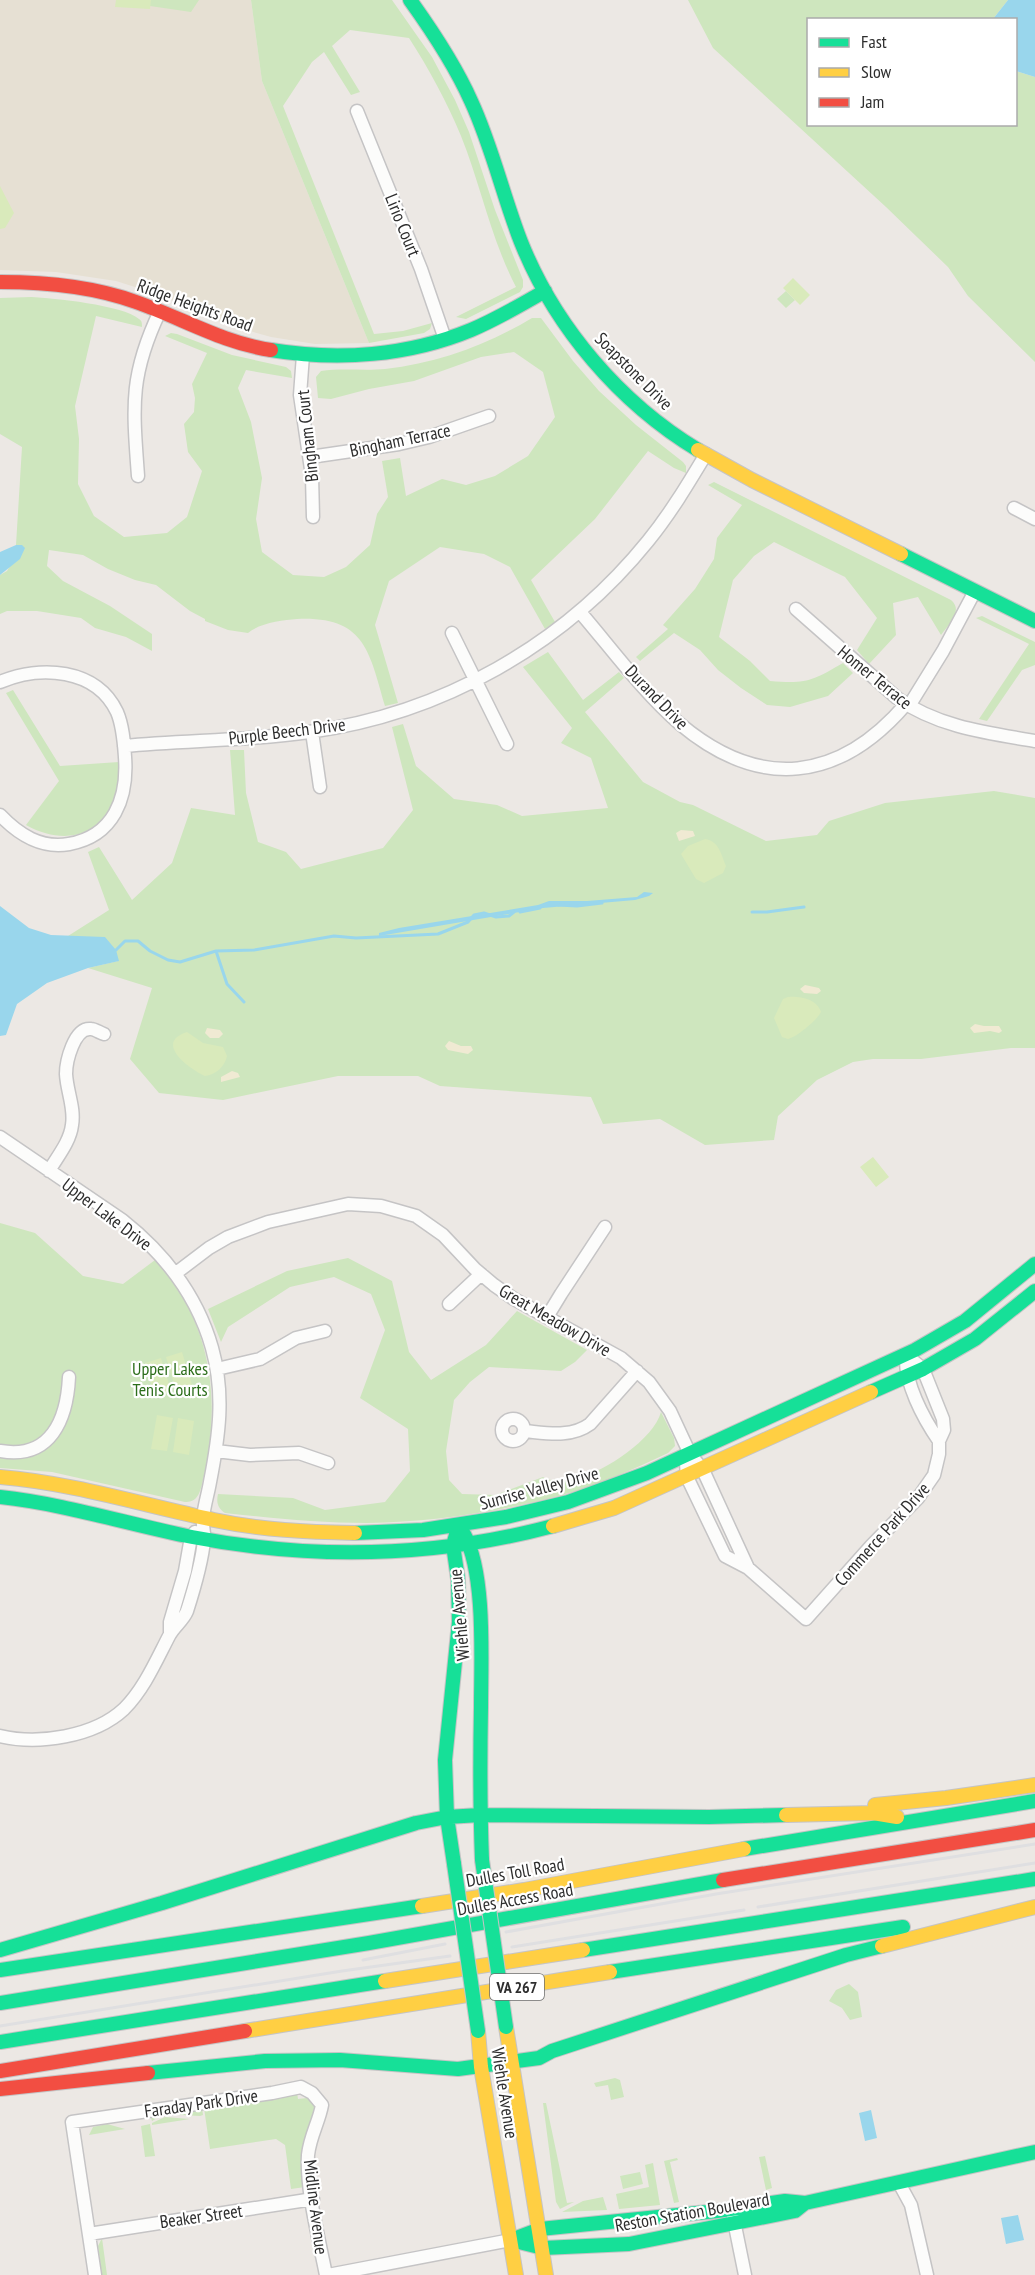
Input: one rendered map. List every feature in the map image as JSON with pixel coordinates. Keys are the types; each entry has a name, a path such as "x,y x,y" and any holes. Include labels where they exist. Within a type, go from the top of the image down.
{"main road":[{"name":"Soapstone Drive","path":"410,0 464,85 485,137 524,249 545,291 586,351 627,396 676,436 706,454 1035,621"},
{"name":"Ridge Heights Road","path":"0,282 70,286 123,298 237,342 303,355 357,356 385,353 445,339 498,317 545,291"},
{"name":"Sunrise Valley Drive","path":"0,1477 67,1486 249,1527 296,1532 364,1533 458,1526 568,1502 647,1473 690,1454 906,1355 965,1321 1035,1264"},
{"name":"Sunrise Valley Drive","path":"0,1497 49,1503 198,1538 266,1550 376,1553 508,1537 574,1521 614,1508 907,1377 975,1339 1035,1291"},
{"name":"Wiehle Avenue","path":"458,1526 469,1543 478,1588 482,1653 480,1809 482,1860 546,2275"},
{"name":"Wiehle Avenue","path":"458,1526 453,1545 459,1601 445,1761 447,1817 478,2031 481,2067 516,2275"},
{"path":"478,1588 481,1566 487,1551 508,1537"},
{"path":"418,1549 432,1553 442,1561 451,1577 459,1601"},
{"path":"0,1950 162,1903 416,1823 480,1809 850,1806 946,1798 1035,1785"},
{"name":"Dulles Toll Road","path":"0,1970 524,1890 717,1854 1035,1801"},
{"path":"480,1809 709,1817 873,1813 920,1820"},
{"name":"Dulles Access Road","path":"0,2003 1035,1830"},
{"path":"0,2042 1035,1879"},
{"path":"0,2089 265,2061 340,2060 458,2069 539,2058 552,2051 672,2011 865,1950 1035,1906"},
{"name":"VA 267","path":"0,2071 540,1983 1035,1906"},
{"name":"Reston Station Boulevard","path":"511,2240 540,2229 670,2216 785,2201 805,2203 1035,2152"},
{"name":"Reston Station Boulevard","path":"511,2240 543,2248 640,2243 795,2211 805,2203"},
{"path":"640,2243 667,2226 670,2216"}],"street":[{"name":"Lirio Court","path":"357,111 421,269 445,339"},
{"path":"138,476 133,409 135,386 144,346 160,311"},
{"name":"Bingham Court","path":"303,355 300,395 310,457 313,517"},
{"name":"Bingham Terrace","path":"310,457 399,444 429,437 489,416"},
{"name":"Purple Beech Drive","path":"124,746 312,732 354,724 414,707 476,681 535,646 580,612 649,540 706,454"},
{"path":"1014,508 1035,519"},
{"name":"Durand Drive","path":"580,612 661,706 679,723 718,750 753,765 786,770 807,768 841,758 875,736 907,705 943,651 975,591"},
{"name":"Homer Terrace","path":"796,609 907,705 934,718 969,730 1035,741"},
{"path":"452,633 507,744"},
{"path":"0,682 18,675 49,672 73,676 92,684 102,692 117,713 124,746 125,784 122,799 110,821 89,837 66,845 42,843 19,833 0,815"},
{"path":"312,732 320,787"},
{"path":"49,1171 72,1129 72,1105 66,1077 66,1067 72,1048 80,1033 85,1030 91,1029 104,1034"},
{"name":"Upper Lake Drive","path":"0,1137 140,1235 176,1273 192,1300 203,1323 217,1369 220,1417 203,1518"},
{"name":"Great Meadow Drive","path":"176,1273 209,1248 250,1227 326,1208 364,1204 399,1210 431,1225 443,1234 481,1274 514,1299 612,1352 637,1371 661,1396 690,1454 703,1470 748,1568"},
{"path":"547,1317 605,1227"},
{"path":"449,1304 481,1274"},
{"path":"217,1369 260,1359 296,1338 325,1331"},
{"path":"906,1355 907,1377 930,1429 939,1441"},
{"name":"Commerce Park Drive","path":"748,1568 806,1619 871,1546 928,1487 937,1464 939,1441 944,1430 943,1419 923,1369 906,1355"},
{"path":"524,1431 566,1434 583,1429 637,1371"},
{"path":"0,1451 14,1454 37,1447 54,1432 63,1417 68,1398 69,1377"},
{"path":"216,1451 250,1455 299,1453 328,1463"},
{"path":"690,1454 686,1463 687,1477 719,1547 725,1556 748,1568"},
{"path":"0,1736 31,1741 46,1740 86,1730 109,1720 131,1701 170,1633 180,1624 186,1614 203,1518"},
{"name":"Faraday Park Drive","path":"88,2234 72,2122 272,2093 302,2086 312,2093 322,2105"},
{"name":"Midline Avenue","path":"322,2105 314,2126 308,2156 312,2199 327,2275"},
{"path":"899,2183 911,2205 927,2275"},
{"name":"Beaker Street","path":"88,2234 312,2199"},
{"path":"731,2209 745,2275"},
{"path":"88,2234 95,2275"},
{"name":"Reston Station Boulevard","path":"327,2275 511,2240"}],"shaded area":[{"path":"0,0 251,0 262,81 369,343 315,344 271,337 225,324 160,295 116,281 56,272 0,270"}],"green space":[{"path":"116,0 151,0 150,9 115,7"},
{"path":"150,0 199,0 191,12 150,6"},
{"path":"251,0 392,0 432,57 455,100 523,280 520,292 466,319 456,317 516,287 493,231 468,155 444,98 409,38 350,30 332,46 360,92 351,95 324,52 312,62 283,106 374,334 403,331 432,323 430,329 424,333 369,343 262,81"},
{"path":"688,0 1008,0 994,18 807,18 807,126 1017,126 1017,71 1035,77 1035,362 968,296 948,267 713,48"},
{"path":"0,186 14,213 5,228 0,229"},
{"path":"793,278 810,295 800,305 783,288"},
{"path":"786,291 795,300 786,308 777,299"},
{"path":"31,297 104,306 131,314 142,322 142,327 96,316 75,406 79,439 78,484 94,516 124,537 167,533 187,517 202,471 188,452 184,424 194,412 195,398 192,384 207,353 165,336 171,333 232,355 286,367 291,371 292,378 246,370 238,388 251,422 262,478 256,519 262,552 293,575 324,577 346,567 370,545 377,514 388,497 382,461 400,458 406,496 442,479 466,485 495,476 528,456 555,417 543,372 514,352 481,357 414,381 331,399 318,398 316,377 321,371 385,369 424,362 498,337 532,318 541,318 599,391 636,425 683,462 686,466 686,473 648,451 595,519 531,580 555,622 545,629 510,567 484,554 440,547 389,581 375,625 398,703 385,706 368,654 351,631 337,624 320,620 297,619 265,624 248,633 228,630 205,621 156,585 135,580 108,569 83,555 49,550 47,566 63,581 110,606 152,634 152,651 126,637 95,628 81,618 37,611 7,611 0,614 0,575 7,571 22,545 16,545 22,447 0,434 0,298"},
{"path":"714,482 951,600 956,609 954,618 941,635 918,597 893,603 896,635 869,664 857,650 877,618 845,577 774,542 754,556 733,580 719,637 750,661 770,681 809,680 843,663 853,673 828,696 790,707 767,705 718,670 700,650 674,633 640,661 636,657 668,629 663,625 695,589 714,559 717,538 742,505 708,485"},
{"path":"982,616 1035,642 1035,665 1022,670 987,721 979,719 1029,644 976,618"},
{"path":"548,652 583,700 619,672 624,678 585,712 643,782 680,802 693,805 766,841 817,835 829,821 885,803 994,791 1035,798 1035,1048 1011,1048 921,1059 873,1059 853,1062 817,1080 778,1116 774,1140 705,1145 660,1119 603,1124 591,1097 440,1086 418,1076 338,1076 223,1100 159,1093 130,1059 152,988 88,968 118,961 83,938 68,936 109,910 88,852 99,847 132,900 172,863 191,808 235,815 230,750 244,750 246,793 258,842 286,852 301,869 383,848 413,810 392,727 403,724 416,766 454,799 497,805 522,816 608,808 591,758 561,743 572,728 523,667"},
{"path":"13,690 60,766 119,762 119,783 114,801 106,815 95,826 80,834 64,836 46,833 26,825 59,781 6,693"},
{"path":"705,839 716,845 726,866 723,873 704,883 696,879 681,854 688,846"},
{"path":"788,997 812,1001 821,1012 806,1028 788,1039 782,1037 774,1018 783,999"},
{"path":"187,1032 203,1043 223,1047 227,1056 216,1072 205,1076 191,1068 178,1056 173,1043 177,1037"},
{"path":"873,1157 889,1177 876,1187 860,1167"},
{"name":"Upper Lakes Tenis Courts","path":"0,1223 35,1233 83,1276 123,1284 155,1260 174,1283 188,1307 199,1334 207,1361 211,1389 212,1418 209,1447 201,1489 194,1500 185,1502 52,1472 0,1468"},
{"path":"348,1258 392,1281 409,1352 431,1380 486,1345 517,1311 587,1350 561,1371 489,1367 470,1382 454,1400 446,1451 449,1480 462,1494 495,1495 543,1477 551,1480 577,1479 590,1474 615,1461 639,1443 657,1422 661,1412 674,1438 675,1446 668,1453 642,1465 575,1491 538,1501 465,1515 416,1521 367,1523 225,1513 218,1505 218,1494 293,1498 325,1510 385,1502 410,1471 408,1429 360,1398 385,1330 371,1294 334,1277 290,1287 228,1327 221,1342 208,1309 287,1271"},
{"path":"182,1352 192,1385 176,1390 166,1357"},
{"path":"161,1358 171,1391 155,1396 145,1363"},
{"path":"157,1415 173,1418 167,1451 151,1449"},
{"path":"178,1418 194,1421 189,1455 173,1452"},
{"path":"849,1984 858,1992 862,2017 850,2020 842,2008 829,2001 836,1990"},
{"path":"615,2078 620,2080 624,2097 611,2100 608,2085 596,2087 594,2083"},
{"path":"297,2093 298,2099 307,2098 307,2095 315,2106 303,2148 305,2187 291,2189 285,2145 276,2139 210,2149 204,2108 283,2098"},
{"path":"543,2103 546,2103 567,2203 574,2202 560,2209 556,2202"},
{"path":"202,2108 203,2115 200,2116 164,2114 152,2121 150,2115"},
{"path":"165,2117 190,2119 152,2125"},
{"path":"107,2124 125,2129 89,2135 93,2127"},
{"path":"150,2124 155,2156 145,2157 141,2126"},
{"path":"765,2156 772,2188 766,2190 759,2157"},
{"path":"677,2158 678,2160 670,2162 679,2202 674,2203 664,2161"},
{"path":"653,2163 660,2205 619,2209 616,2194 649,2187 645,2165"},
{"path":"640,2172 643,2184 623,2189 620,2176"},
{"path":"603,2197 607,2210 562,2212 583,2201"},
{"path":"102,2238 107,2275 102,2275 98,2246"}],"sand":[{"path":"681,830 693,831 695,836 679,841 676,833"},
{"path":"805,985 819,988 821,991 817,994 804,993 800,989"},
{"path":"975,1024 999,1026 1002,1031 974,1033 970,1028"},
{"path":"207,1028 220,1030 223,1034 219,1038 210,1038 205,1033"},
{"path":"449,1041 461,1046 471,1046 473,1050 468,1054 448,1050 445,1046"},
{"path":"232,1071 238,1073 240,1077 221,1082 221,1077"}],"water":[{"path":"1008,0 1035,0 1035,77 1017,71 1017,18 994,18"},
{"path":"16,545 22,545 25,548 20,559 0,575 0,552"},
{"path":"644,892 653,893 635,900 543,908 379,936 379,933 399,928 538,905 549,901 637,897"},
{"path":"0,906 29,928 51,935 105,937 116,950 119,961 88,968 47,983 17,1004 6,1035 0,1036"},
{"path":"871,2110 877,2138 865,2141 859,2113"},
{"path":"1018,2215 1024,2240 1006,2244 1001,2218"}],"waterway":[{"path":"558,905 577,906 602,903"},
{"path":"752,912 804,907"},
{"path":"520,912 540,908"},
{"path":"116,950 125,941 138,941 150,951 168,960 180,962 216,951 254,950 334,936 356,938 438,934 468,922 474,915 484,913 496,917 509,916 514,912"},
{"path":"216,951 227,984 244,1002"}],"railway":[{"path":"506,1932 716,1894 1035,1844"},
{"path":"758,1907 1035,1863"},
{"path":"512,1947 744,1910"},
{"path":"363,1960 445,1944"},
{"path":"0,2026 450,1956"}],"traffic: fast":[{"path":"410,0 443,49 471,101 521,242 552,304 571,333 617,386 642,410 698,450"},
{"path":"271,350 347,355 398,351 423,346 481,326 545,291"},
{"path":"901,554 1035,621"},
{"path":"355,1533 423,1530 506,1517 568,1502 647,1473 915,1350 965,1321 1035,1264"},
{"path":"871,1392 923,1369 975,1339 1035,1291"},
{"path":"0,1497 72,1509 192,1537 237,1544 328,1552 418,1550 508,1537 553,1526"},
{"path":"464,1534 476,1571 481,1618 482,1860"},
{"path":"454,1864 447,1817 445,1760 459,1622 458,1579 453,1545 456,1535"},
{"path":"744,1849 1035,1801"},
{"path":"0,1950 162,1903 416,1823 447,1817 480,1815 709,1817 786,1815"},
{"path":"482,1860 506,2027"},
{"path":"454,1864 478,2031"},
{"path":"583,1950 1035,1879"},
{"path":"0,2003 369,1943 723,1880"},
{"path":"0,1970 422,1906"},
{"path":"610,1972 903,1927"},
{"path":"148,2073 265,2061 340,2060 458,2069 539,2058 552,2051 846,1955 882,1946"},
{"path":"0,2042 385,1981"},
{"path":"511,2240 540,2229 717,2211 785,2201 805,2203 1035,2152"},
{"path":"511,2240 543,2248 629,2244 795,2211 805,2203"}],"traffic: slow":[{"path":"698,450 752,480 901,554"},
{"path":"553,1526 614,1508 871,1392"},
{"path":"0,1477 81,1489 249,1526 355,1533"},
{"path":"875,1805 946,1798 1035,1785"},
{"path":"786,1815 873,1813 897,1817"},
{"path":"422,1906 524,1890 744,1849"},
{"path":"882,1946 1035,1907"},
{"path":"385,1981 583,1950"},
{"path":"245,2031 610,1972"},
{"path":"506,2027 546,2275"},
{"path":"478,2031 481,2067 516,2275"}],"traffic: jam":[{"path":"0,282 52,284 103,292 153,308 236,342 271,350"},
{"path":"723,1880 1035,1830"},
{"path":"0,2071 245,2031"},
{"path":"0,2089 148,2073"}]}
